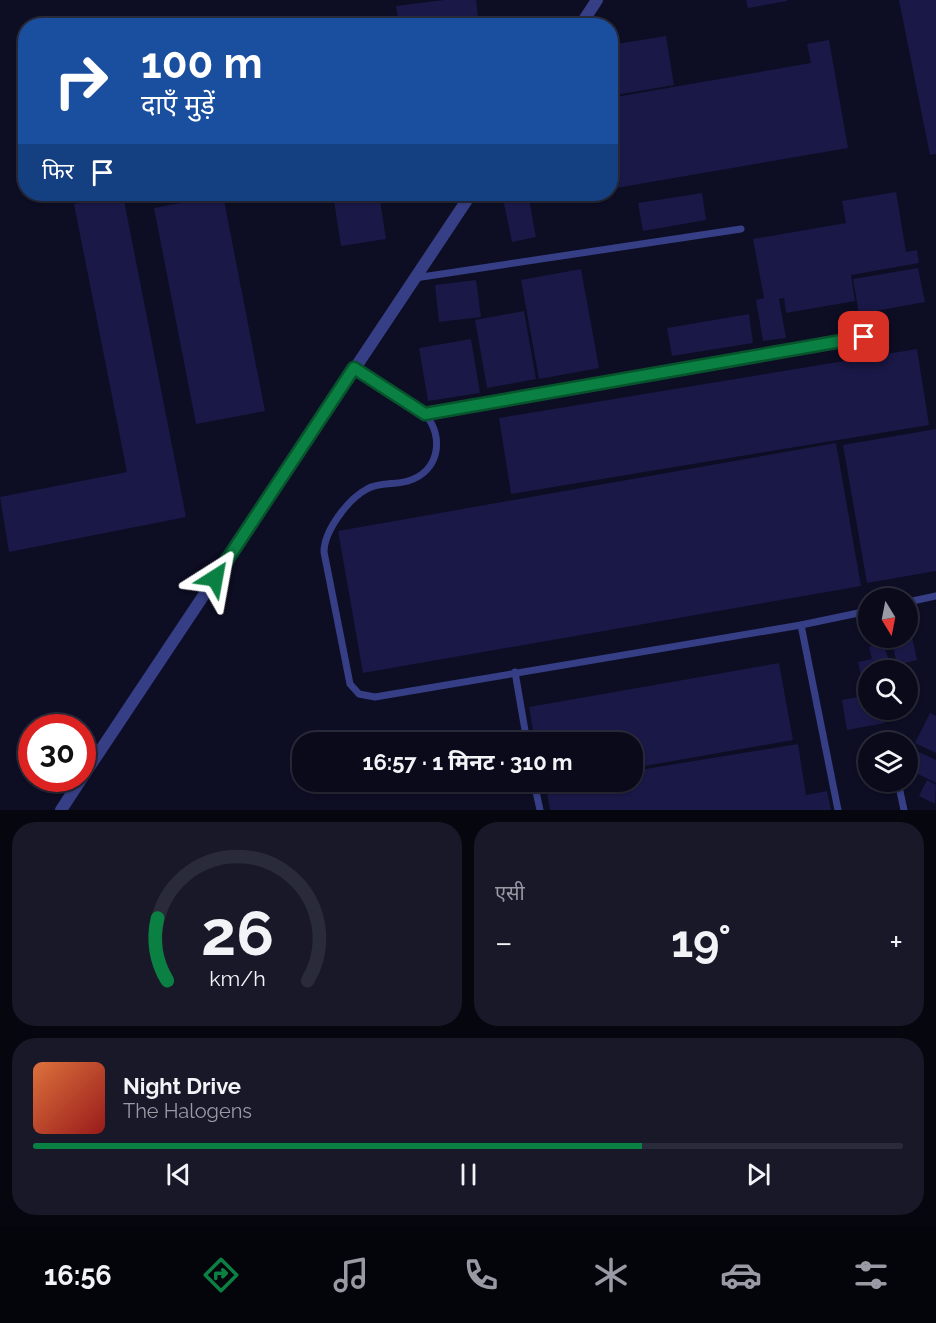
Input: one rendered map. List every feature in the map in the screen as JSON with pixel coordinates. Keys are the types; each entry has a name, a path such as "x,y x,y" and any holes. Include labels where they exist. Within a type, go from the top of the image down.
{"street":[{"path":"585,18 597,0"},
{"path":"96,757 466,201"},
{"path":"61,810 73,792"}],"lane":[{"path":"416,278 741,229"},
{"path":"425,414 864,337"},
{"path":"354,368 425,414 432,424 438,448 436,458 427,470 407,482 376,485 359,494 329,530 326,538 324,552 350,684 359,694 375,697 801,625 858,613"},
{"path":"918,600 936,596"},
{"path":"801,625 838,810"},
{"path":"515,672 525,732"},
{"path":"536,792 540,810"},
{"path":"900,792 904,810"}],"building":[{"path":"444,0 476,0 478,18 398,18 396,6"},
{"path":"746,0 787,0 787,1 748,8"},
{"path":"899,0 936,0 936,154 930,155"},
{"path":"666,36 674,85 618,95 618,44"},
{"path":"829,40 848,148 618,188 618,97 811,63 807,44"},
{"path":"896,192 906,252 917,250 919,263 851,275 855,301 786,313 784,298 779,299 786,338 763,341 756,300 764,298 753,239 846,223 842,201"},
{"path":"702,193 706,220 643,231 638,203"},
{"path":"90,201 124,201 186,517 9,552 0,497 127,472 74,204"},
{"path":"191,201 224,201 265,411 196,424 154,208"},
{"path":"334,201 380,201 386,239 341,246"},
{"path":"503,201 529,201 536,237 512,242"},
{"path":"918,268 925,302 859,314 853,279"},
{"path":"581,269 599,368 539,379 521,280"},
{"path":"476,280 481,317 439,322 435,285"},
{"path":"524,311 536,379 487,388 475,320"},
{"path":"749,314 753,343 672,356 667,328"},
{"path":"471,339 480,393 428,401 419,348"},
{"path":"917,349 929,425 511,494 499,418"},
{"path":"936,429 936,571 867,583 843,445"},
{"path":"836,443 861,586 363,673 338,531"},
{"path":"869,648 885,648 889,660 867,660 872,659"},
{"path":"893,648 914,648 917,660 896,660"},
{"path":"779,663 793,740 643,766 643,732 533,732 529,707"},
{"path":"858,697 858,720 884,720 885,723 847,730 842,700"},
{"path":"930,713 936,716 936,753 918,744 918,737"},
{"path":"798,744 806,795 827,791 831,810 550,810 547,792 643,792 643,769"},
{"path":"919,752 936,760 936,783 918,774"},
{"path":"927,780 936,785 935,804 919,796"}],"route":[{"path":"215,578 354,368 425,414 864,337"}]}
